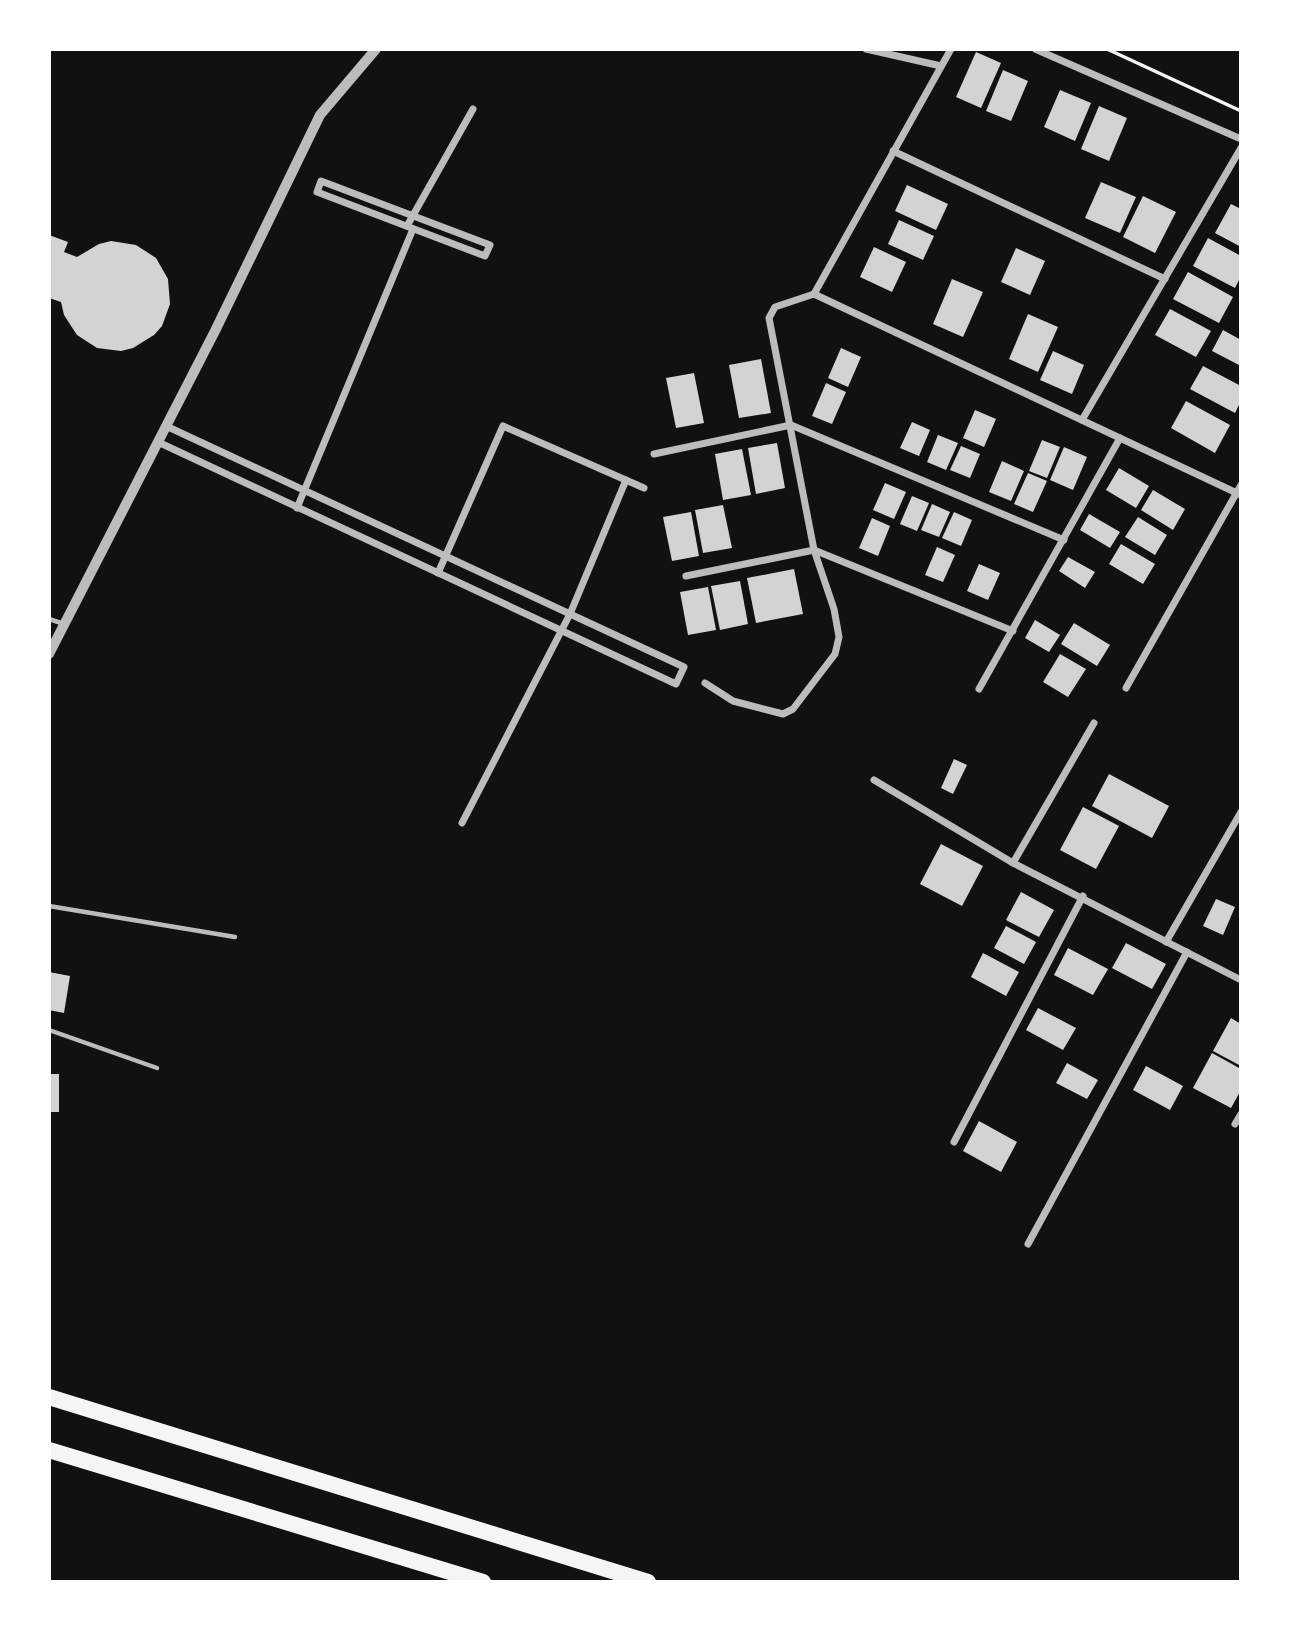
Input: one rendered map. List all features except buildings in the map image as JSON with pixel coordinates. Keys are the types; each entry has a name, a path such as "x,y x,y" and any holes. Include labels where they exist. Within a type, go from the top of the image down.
{"highway":[{"path":"49,1397 648,1582"},
{"path":"49,1450 484,1582"}],"street":[{"path":"49,654 158,442 320,115 376,49"},
{"path":"866,49 941,66"},
{"path":"705,683 733,701 783,714 793,709 835,654 839,637 834,610 814,550 769,318 775,307 814,294 951,49"},
{"path":"1035,49 1241,139"},
{"path":"297,508 413,216 473,109"},
{"path":"1082,420 1241,148"},
{"path":"893,151 1164,279"},
{"path":"321,181 413,216 490,245 485,256 317,192 321,181"},
{"path":"814,294 1120,438 1240,491 1126,688"},
{"path":"654,454 791,425 1063,540"},
{"path":"158,442 676,684 684,667 166,426"},
{"path":"438,573 503,426 644,488"},
{"path":"979,689 1120,438"},
{"path":"461,823 570,614 626,480"},
{"path":"686,576 814,550 1013,631"},
{"path":"1013,863 1094,723"},
{"path":"874,780 1013,863 1083,896 1241,980"},
{"path":"1166,942 1241,813"},
{"path":"954,1142 1083,896"},
{"path":"1028,1244 1187,953"},
{"path":"1235,1124 1241,1114"}],"lane":[{"path":"49,619 64,624"},
{"path":"49,906 234,937"},
{"path":"49,1030 157,1068"}],"path":[{"path":"1107,49 1241,111"}]}
